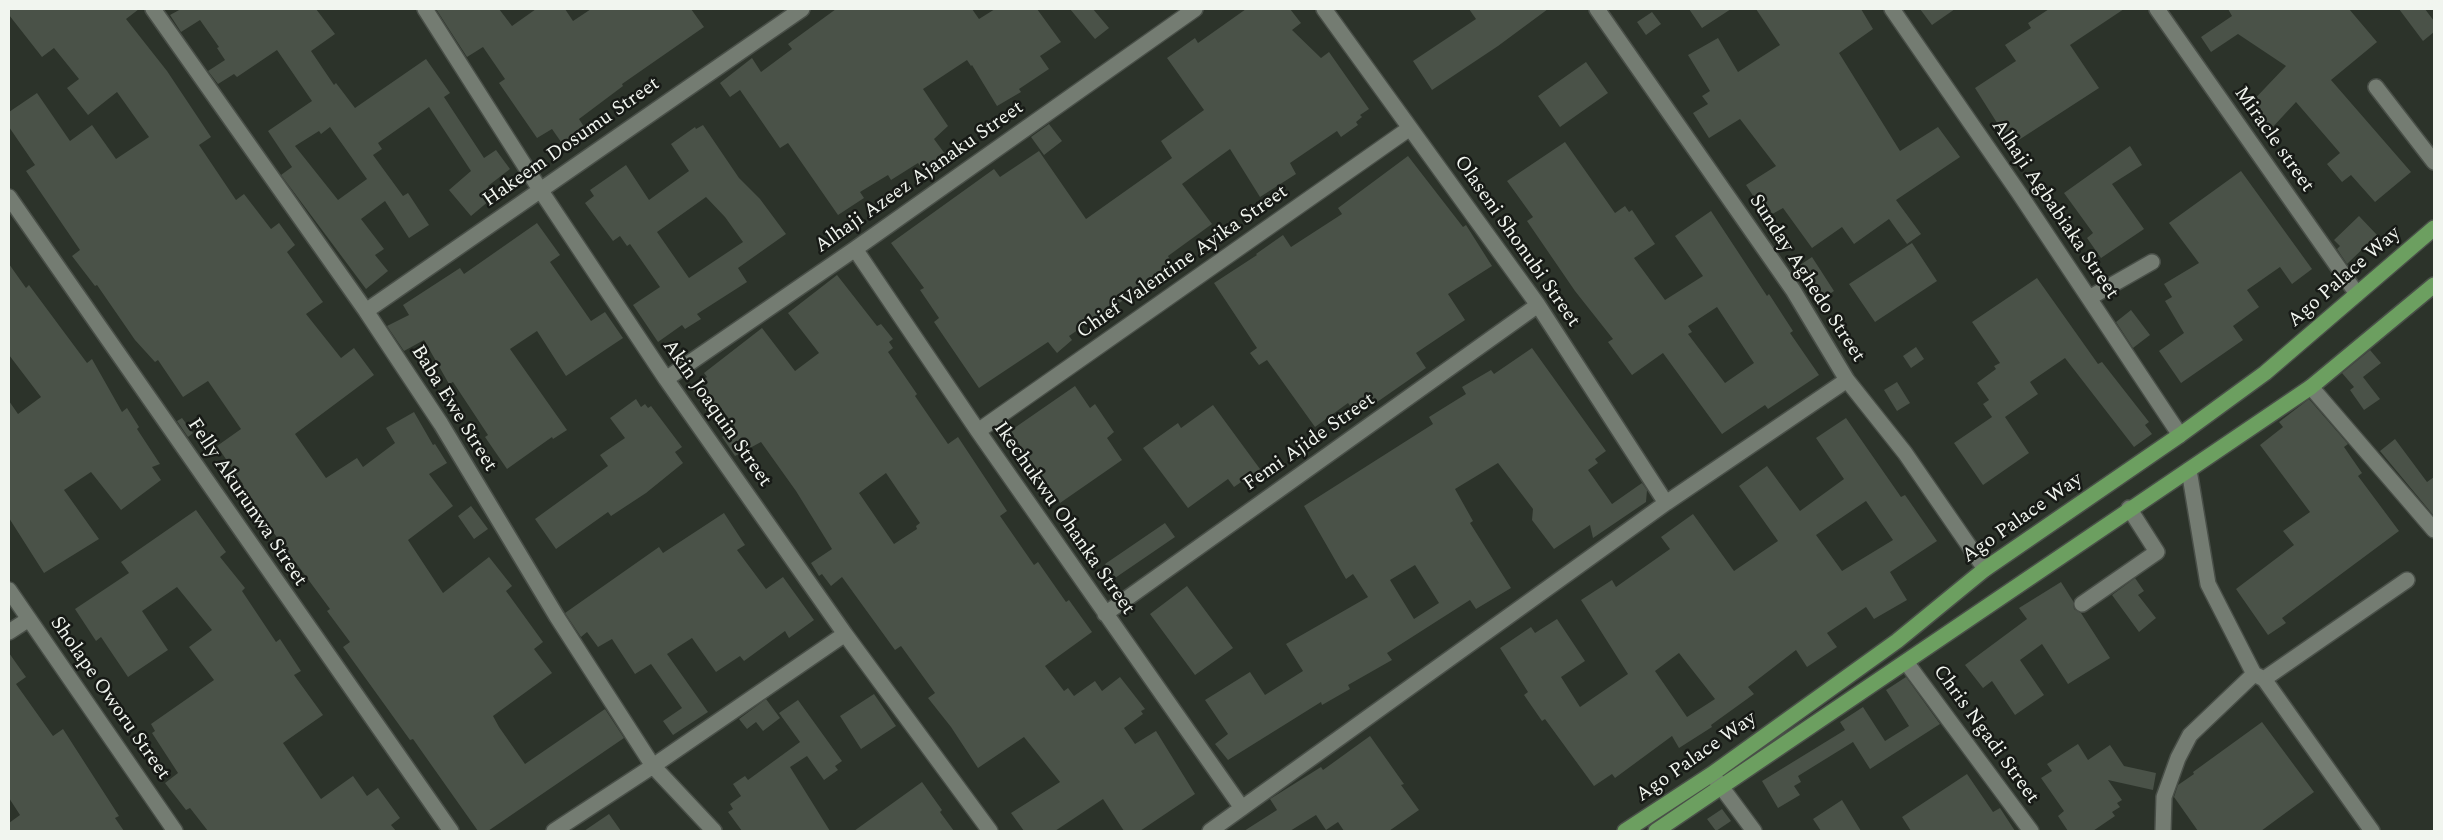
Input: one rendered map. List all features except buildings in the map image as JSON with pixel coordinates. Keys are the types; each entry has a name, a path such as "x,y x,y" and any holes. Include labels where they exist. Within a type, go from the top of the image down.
{"main road":[{"name":"Ago Palace Way","path":"1656,831 1716,780 1896,641 1985,569 2180,435 2265,373 2434,228"},
{"name":"Ago Palace Way","path":"1625,831 1716,780 1906,662 2129,508 2189,470 2311,387 2432,291"}],"street":[{"name":"Baba Ewe Street","path":"153,9 366,311 441,424 557,617 654,766 714,831"},
{"name":"Akin Joaquin Street","path":"425,9 540,188 666,378 845,634 990,831"},
{"name":"Hakeem Dosumu Street","path":"366,311 540,188 802,9"},
{"name":"Alhaji Azeez Ajanaku Street","path":"666,378 855,249 1196,9"},
{"name":"Olaseni Shonubi Street","path":"1324,9 1538,305 1666,503"},
{"name":"Sunday Aghedo Street","path":"1597,9 1793,290 1847,380 1904,453 1985,569"},
{"name":"Alhaji Agbabiaka Street","path":"1892,9 2180,435"},
{"name":"Miracle street","path":"2157,9 2356,294"},
{"path":"2376,86 2434,162"},
{"name":"Chief Valentine Ayika Street","path":"978,431 1410,128"},
{"name":"Felly Akurunwa Street","path":"9,197 451,831"},
{"name":"Ikechukwu Ohanka Street","path":"855,249 978,431 1242,808"},
{"path":"2089,298 2152,262"},
{"name":"Femi Ajide Street","path":"1105,614 1538,305"},
{"path":"1210,831 1666,503 1847,380"},
{"path":"2311,387 2434,530"},
{"path":"2189,470 2208,584 2259,677 2372,831"},
{"path":"2082,604 2157,552 2129,508"},
{"path":"2163,831 2164,797 2178,758 2190,735 2259,677 2407,580"},
{"name":"Sholape Oworu Street","path":"9,590 175,831"},
{"path":"9,632 29,619"},
{"path":"554,831 654,766 845,634"},
{"name":"Chris Ngadi Street","path":"1906,662 2031,831"},
{"path":"1716,780 1754,831"}]}
